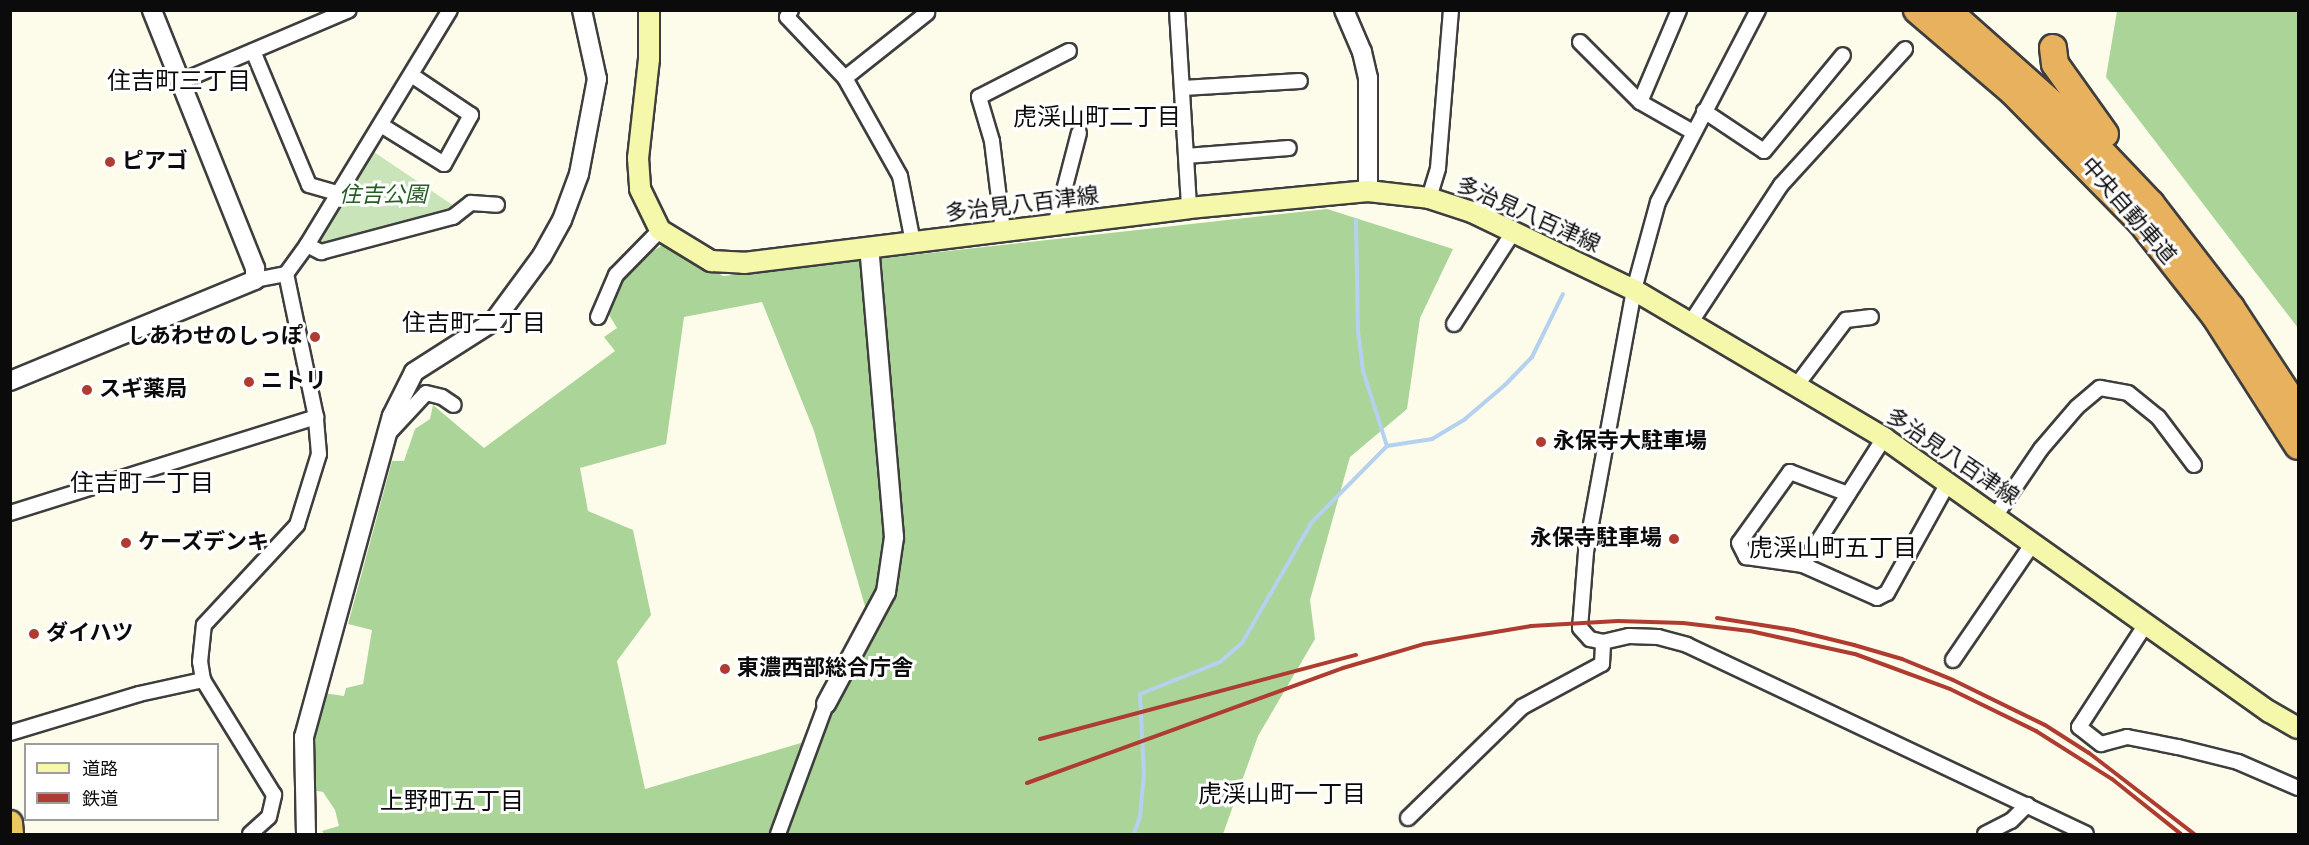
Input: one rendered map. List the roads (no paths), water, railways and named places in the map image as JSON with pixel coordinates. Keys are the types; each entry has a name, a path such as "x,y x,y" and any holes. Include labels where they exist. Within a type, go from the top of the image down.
{"highway":[{"name":"中央自動車道","path":"1917,10 2012,91 2141,222 2215,316 2298,446"},
{"name":"中央自動車道","path":"1947,10 2026,77 2114,163 2231,308 2298,410"},
{"path":"2053,48 2055,64 2074,95 2185,236 2231,308"},
{"path":"10,823 11,834"}],"main road":[{"path":"649,10 649,59 638,158 640,189 660,230"},
{"name":"多治見八百津線","path":"660,230 711,261 744,263 1189,207 1368,191 1429,198 1514,231 1634,290 1884,438 1949,481 2146,624 2298,728"}],"street":[{"path":"152,10 255,268 255,280"},
{"path":"182,81 349,10"},
{"path":"10,381 255,280 286,274 307,245 337,193 413,76 450,10"},
{"path":"306,834 304,736 387,435 402,390 414,372 494,321 535,266 562,220 579,174 597,79 582,10"},
{"path":"791,10 787,17 845,78 900,176 914,242"},
{"path":"1177,10 1189,207"},
{"path":"1344,10 1362,52 1368,78 1368,191"},
{"path":"1429,198 1438,168 1451,10"},
{"path":"1640,102 1680,10"},
{"path":"1758,10 1658,202 1634,290 1586,552 1579,615 1580,628 1590,639 1603,642 1629,636 1658,637 1688,645 1881,740 2027,805 2068,831 2086,834"},
{"path":"845,78 927,13"},
{"path":"1580,42 1640,102 1693,132"},
{"path":"1691,322 1781,184 1905,49"},
{"path":"254,51 309,185 337,193"},
{"path":"1003,231 992,141 979,97 1068,51"},
{"path":"1704,111 1764,151 1843,55"},
{"path":"381,125 444,164 471,115 413,76"},
{"path":"1183,88 1300,81"},
{"path":"1055,225 1079,133"},
{"path":"1186,156 1289,148"},
{"path":"307,245 321,252 453,217 471,203 497,205"},
{"path":"598,317 616,275 660,230"},
{"path":"1454,324 1514,231"},
{"path":"778,834 826,704 885,592 892,565 893,509 869,248"},
{"path":"250,834 269,817 274,795 203,680 200,662 204,625 297,525 319,454 316,417 286,274"},
{"path":"1796,387 1846,320 1871,317"},
{"path":"1996,515 2041,449 2077,407 2100,388 2128,393 2158,417 2194,465"},
{"path":"387,435 420,395 434,394 454,405"},
{"path":"10,513 316,417"},
{"path":"1803,565 1884,438"},
{"path":"1848,494 1790,472 1739,543 1746,557 1803,565 1877,598 1887,593 1949,481"},
{"path":"1953,660 2033,543"},
{"path":"2146,624 2079,727 2101,744 2127,737 2178,747 2238,762 2298,788"},
{"path":"1408,818 1522,707 1602,664 1603,642"},
{"path":"10,733 139,694 203,680"},
{"path":"1985,834 2011,820 2027,805"}],"waterway":[{"path":"1356,220 1358,331 1363,371 1387,446"},
{"path":"1134,834 1140,817 1144,774 1140,694 1220,662 1242,643 1312,522 1387,446 1432,439 1465,419 1505,385 1532,357 1563,294"}],"railway":[{"path":"1717,618 1793,630 1854,645 1902,659 1953,680 2045,725 2089,753 2194,834"},
{"path":"1027,783 1343,668 1424,644 1531,626 1618,621 1683,623 1750,631 1855,654 1950,689 2036,731 2112,779 2181,834"},
{"path":"1040,739 1356,655"}],"place":[{"name":"ピアゴ","path":"110,162"},
{"name":"しあわせのしっぽ","path":"315,337"},
{"name":"ニトリ","path":"249,382"},
{"name":"スギ薬局","path":"87,390"},
{"name":"永保寺大駐車場","path":"1541,442"},
{"name":"永保寺駐車場","path":"1674,539"},
{"name":"ケーズデンキ","path":"126,543"},
{"name":"ダイハツ","path":"34,634"},
{"name":"東濃西部総合庁舎","path":"725,669"}],"district":[{"name":"住吉町三丁目","path":"179,83"},
{"name":"虎渓山町二丁目","path":"1097,119"},
{"name":"住吉町二丁目","path":"474,325"},
{"name":"住吉町一丁目","path":"142,485"},
{"name":"虎渓山町五丁目","path":"1833,550"},
{"name":"虎渓山町一丁目","path":"1282,796"},
{"name":"上野町五丁目","path":"452,803"}],"park label":[{"name":"住吉公園","path":"383,196"}]}
